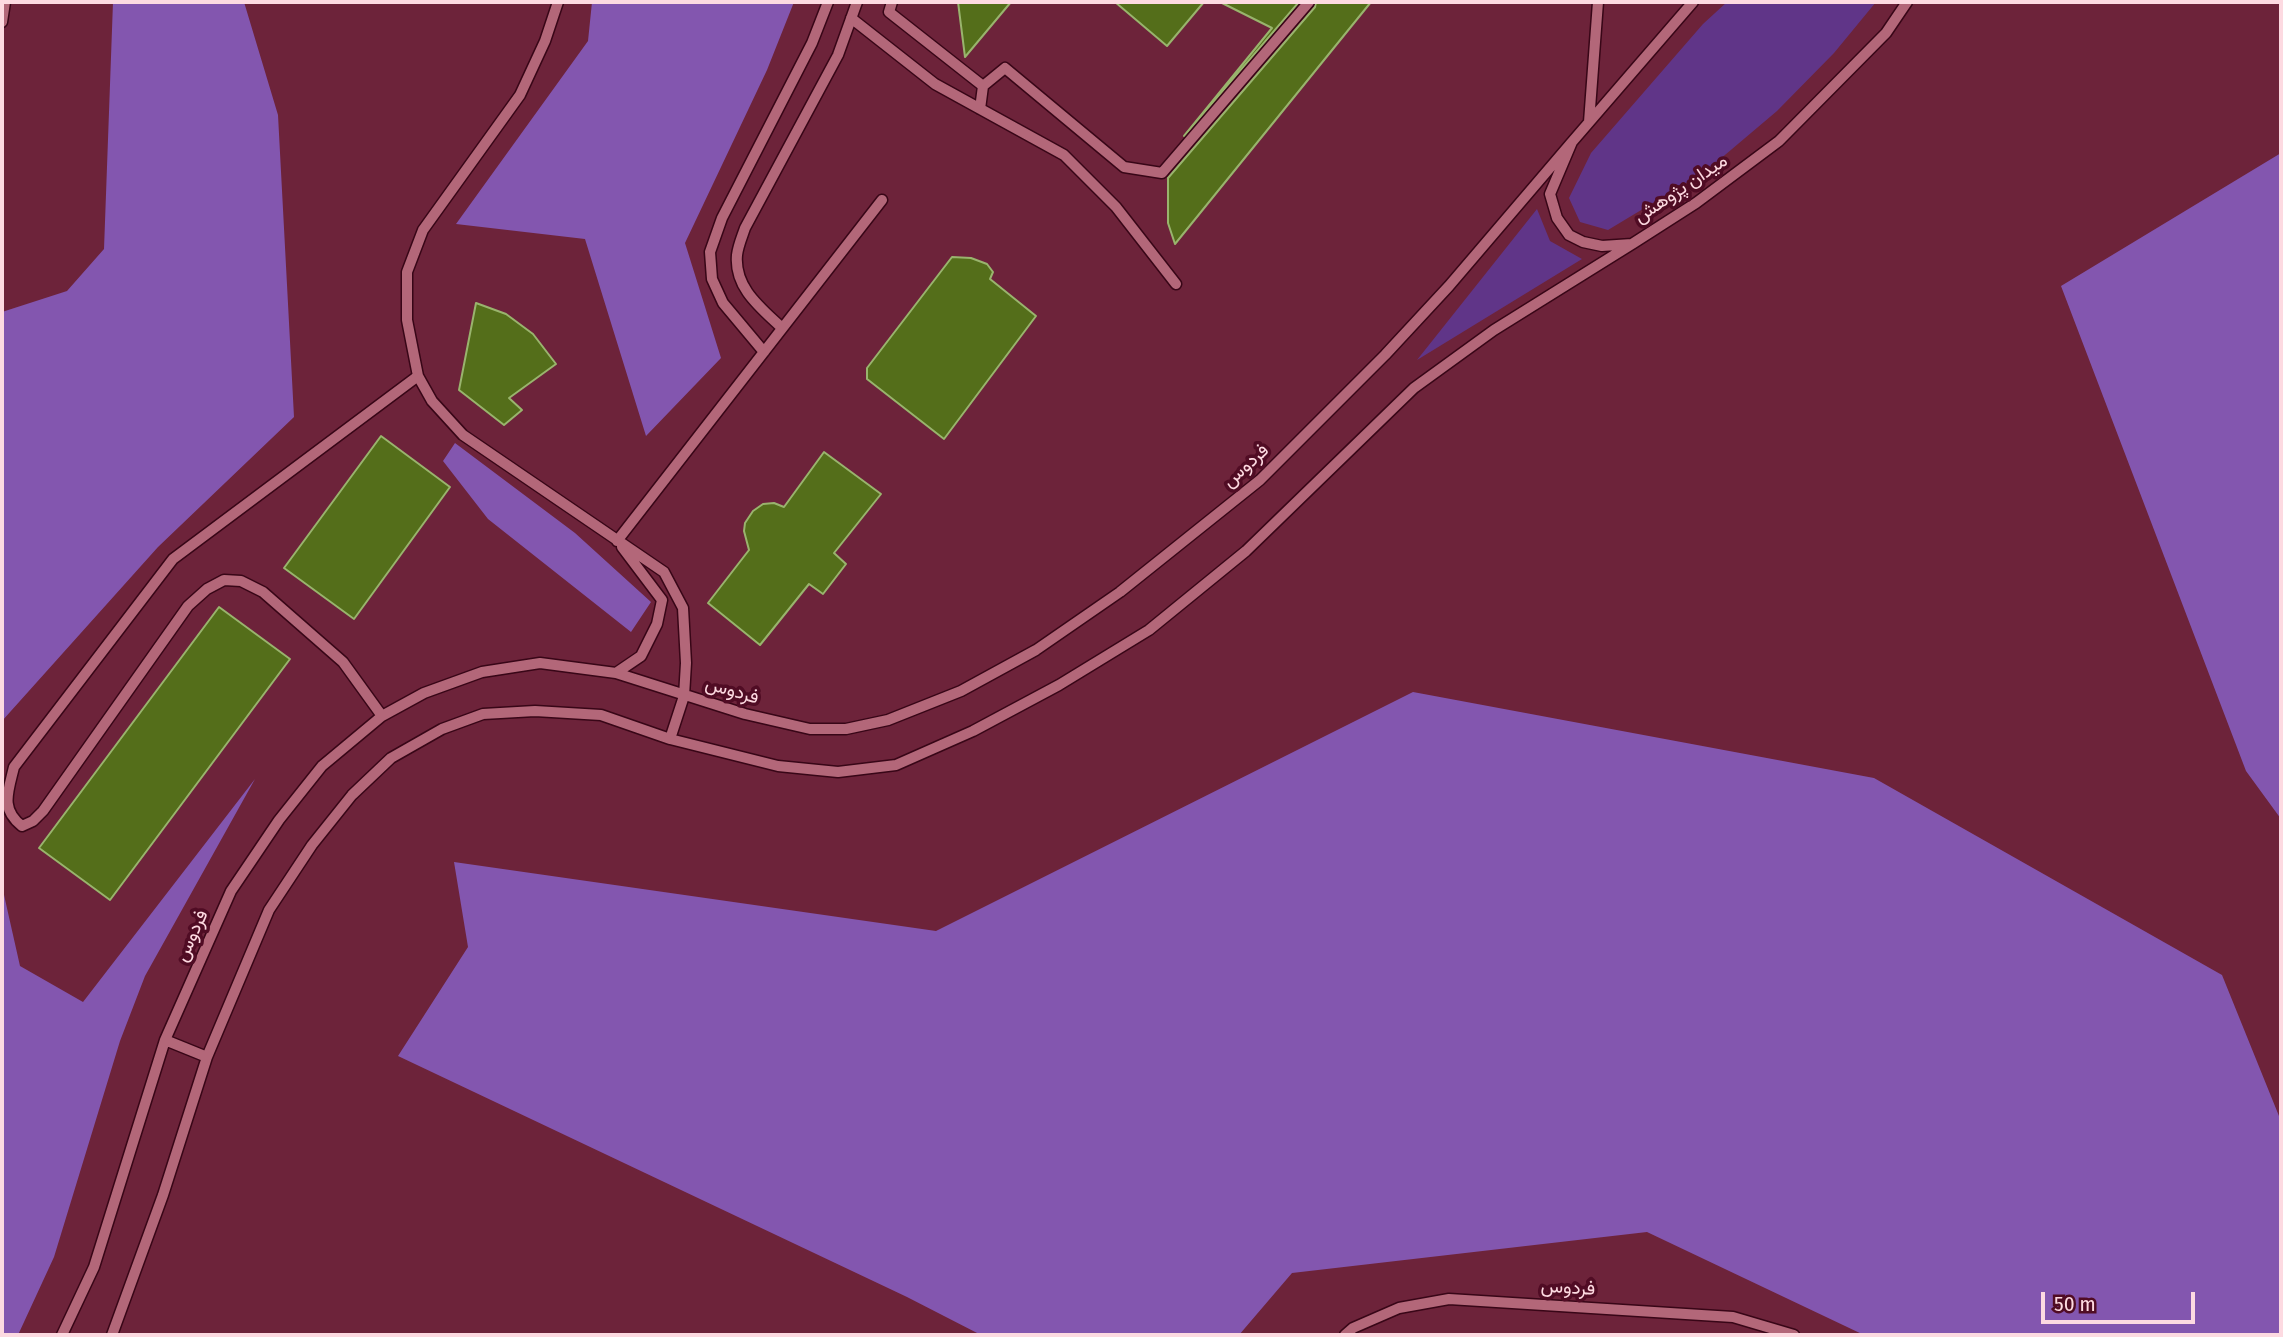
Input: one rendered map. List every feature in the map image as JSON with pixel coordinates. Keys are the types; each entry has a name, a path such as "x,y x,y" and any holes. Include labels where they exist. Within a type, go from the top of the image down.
{"lane":[{"path":"2,22 5,2"},
{"path":"558,2 545,41 520,95 423,230 407,272 407,320 418,376 432,401 463,435 664,572 683,608 686,663 684,696 670,739"},
{"path":"764,352 723,303 712,279 710,252 722,218 812,43 828,2"},
{"path":"782,328 745,292 737,256 745,228 838,55 857,2"},
{"path":"892,2 889,12 983,86"},
{"path":"980,109 983,86 1005,68 1124,167 1162,173 1309,2"},
{"path":"1589,122 1598,2"},
{"name":"میدان پژوهش","path":"1693,2 1572,142 1550,194 1558,218 1569,235 1583,242 1602,246 1632,243 1696,203 1779,141 1886,33 1907,2"},
{"path":"851,18 935,84 1064,155 1116,207 1176,284"},
{"name":"فردوس","path":"62,1335 93,1267 165,1040 231,891 279,820 322,766 382,716 424,693 482,672 540,663 616,673 745,714 810,729 846,729 888,720 961,691 1036,650 1120,592 1260,480 1385,355 1449,286 1572,142"},
{"path":"617,541 881,200"},
{"path":"112,1335 163,1195 207,1057 269,910 312,845 352,795 391,758 442,729 483,714 535,711 601,715 670,739 778,766 838,772 895,765 972,731 1059,685 1149,630 1246,551 1415,388 1494,330 1632,243"},
{"path":"382,716 343,662 263,592 241,581 224,580 188,606 43,811 33,821 22,826 11,818 5,806 14,767 173,559 418,376"},
{"path":"616,673 640,656 657,624 662,600 617,541"},
{"path":"165,1040 207,1057"},
{"name":"فردوس","path":"1345,1335 1353,1328 1399,1308 1449,1299 1733,1317 1794,1335"}],"shaded area":[{"path":"2,2 2281,2 2281,1335 2,1335"},
{"path":"113,2 244,2 278,115 294,417 158,547 2,721 2,312 67,291 104,249"},
{"path":"592,2 794,2 767,70 685,243 721,358 646,436 585,239 456,224 588,41"},
{"path":"1727,2 1876,2 1834,53 1777,111 1706,171 1608,230 1580,222 1569,198 1591,153 1703,24"},
{"path":"2281,153 2281,819 2246,771 2061,286"},
{"path":"1537,209 1550,241 1582,259 1417,360"},
{"path":"455,443 575,533 651,602 631,632 488,519 443,461"},
{"path":"1413,692 1874,778 2222,975 2281,1121 2281,1335 1864,1335 1647,1232 1292,1273 1239,1335 981,1335 907,1297 398,1056 468,947 454,862 936,931"},
{"path":"255,779 145,976 120,1041 54,1257 18,1335 2,1335 2,886 20,966 83,1002"}],"building":[{"path":"958,2 1011,2 965,57"},
{"path":"1115,2 1204,2 1167,46"},
{"path":"1220,2 1299,2 1184,136 1272,28"},
{"path":"1316,2 1371,2 1175,244 1168,223 1168,178 1315,7"},
{"path":"952,257 971,258 987,264 993,272 990,279 1036,316 944,439 867,379 867,368"},
{"path":"476,303 506,314 533,334 556,364 509,398 522,410 504,425 459,390"},
{"path":"381,436 450,487 354,619 284,568"},
{"path":"824,452 881,494 834,553 846,564 823,594 809,584 760,645 708,603 749,550 744,531 745,523 753,511 763,504 774,503 784,507"},
{"path":"219,607 290,659 110,900 39,848"}]}
